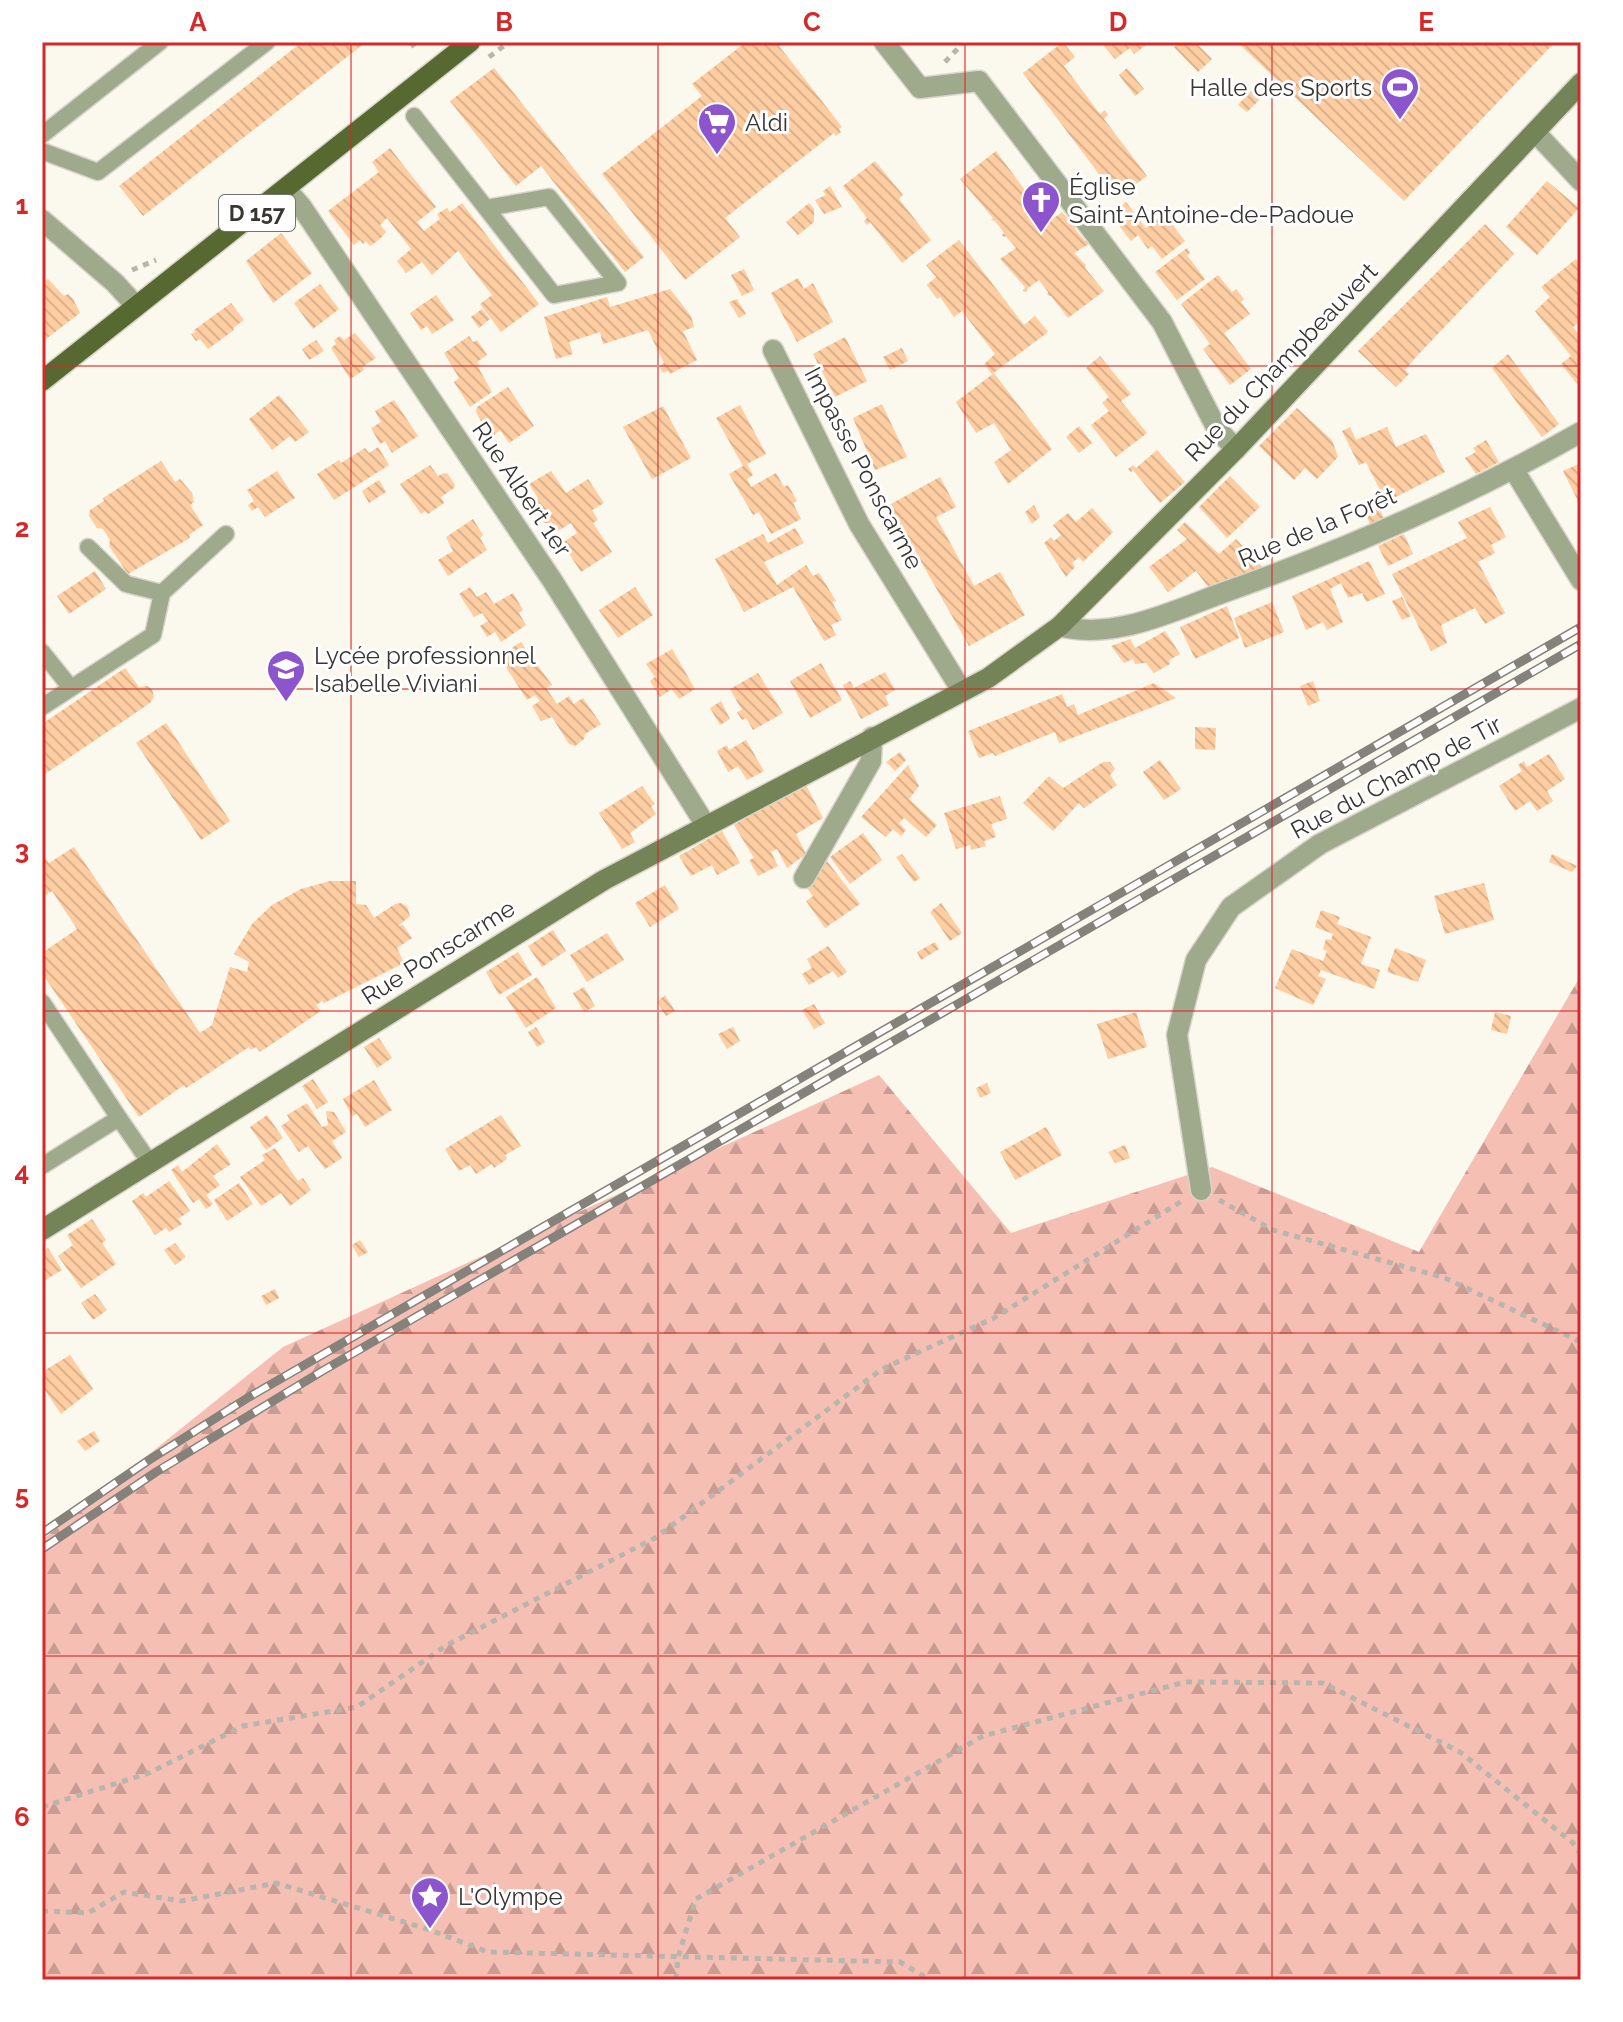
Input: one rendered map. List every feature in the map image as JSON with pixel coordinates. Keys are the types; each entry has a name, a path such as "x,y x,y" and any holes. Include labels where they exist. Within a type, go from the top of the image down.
{"main road":[{"name":"D 157","path":"42,381 470,42"}],"street":[{"path":"884,42 920,88 979,81 1162,322 1217,429 1236,449"},
{"name":"Rue du Champbeauvert","path":"1007,666 1060,626 1236,449 1581,83"},
{"path":"1535,132 1581,181"},
{"name":"Rue Albert 1er","path":"286,189 552,580 705,824"},
{"path":"42,220 115,283 136,306"},
{"name":"Impasse Ponscarme","path":"773,350 859,524 962,691"},
{"name":"Rue de la Forêt","path":"1060,626 1081,632 1143,622 1304,564 1514,470 1581,432"},
{"path":"1514,470 1581,580"},
{"name":"Rue Ponscarme","path":"42,1230 604,880 1007,666"},
{"name":"Rue du Champ de Tir","path":"1201,1190 1177,1035 1196,960 1231,907 1320,844 1581,708"},
{"path":"804,878 871,761 872,737"}],"lane":[{"path":"42,135 160,42"},
{"path":"42,151 98,172 267,42"},
{"path":"414,116 554,295 618,283 549,197 486,208"},
{"path":"42,707 153,635 162,593 226,534"},
{"path":"88,547 126,584 162,593"},
{"path":"42,652 71,688"},
{"path":"42,1002 150,1163"},
{"path":"42,1166 119,1118"}],"path":[{"path":"411,42 417,51"},
{"path":"42,1807 149,1773 243,1726 357,1707 447,1645 655,1538 882,1369 994,1318 1201,1190 1273,1230 1445,1278 1581,1342"},
{"path":"676,1980 678,1957 696,1899 983,1736 1185,1682 1323,1683 1460,1752 1573,1843 1581,1855"},
{"path":"42,1911 88,1913 124,1892 182,1901 276,1883 430,1930 488,1952 900,1962 930,1980"}],"green space":[{"path":"1581,975 1581,1980 42,1980 42,1540 283,1347 879,1075 1011,1233 1212,1167 1419,1252"}],"building":[{"path":"302,42 366,42 143,216 119,186"},
{"name":"Aldi","path":"746,42 776,42 842,127 839,129 841,132 836,136 834,133 725,218 740,237 685,280 602,174 702,96 692,84"},
{"path":"1063,42 1075,57 1064,66 1100,114 1105,110 1108,115 1104,119 1147,176 1117,198 1023,73"},
{"path":"1101,42 1150,42 1134,54 1130,48 1115,59"},
{"path":"1179,42 1195,42 1212,59 1198,72 1174,47"},
{"name":"Halle des Sports","path":"1237,42 1555,42 1404,201"},
{"path":"494,68 644,257 625,272 541,166 516,186 450,101"},
{"path":"1127,68 1144,89 1135,96 1119,75"},
{"path":"1252,90 1260,99 1247,112 1238,105"},
{"path":"390,148 436,207 417,222 424,231 440,219 437,214 447,208 450,212 462,203 539,304 501,332 480,304 492,295 458,251 432,275 422,262 406,273 397,261 411,249 387,218 380,225 386,232 380,239 370,246 360,240 354,245 328,211 379,172 372,162"},
{"name":"Église Saint-Antoine-de-Padoue","path":"996,151 1049,222 1062,212 1076,225 1075,229 1085,241 1089,241 1074,253 1104,291 1068,318 1047,295 1039,280 1027,292 1023,291 1025,287 1000,259 1016,248 1002,235 1004,233 991,220 993,218 960,179"},
{"path":"875,161 903,195 899,199 931,240 902,263 870,222 867,225 864,221 867,218 843,186"},
{"path":"1547,181 1579,208 1537,255 1506,227"},
{"path":"830,186 842,207 824,214 815,200 826,195 823,191"},
{"path":"1126,202 1146,228 1164,214 1185,241 1162,259 1152,246 1148,249 1138,235 1131,241 1110,214"},
{"path":"809,203 814,209 814,222 798,235 786,222"},
{"path":"1485,224 1514,254 1415,358 1405,370 1409,374 1396,387 1358,351"},
{"path":"281,233 312,273 273,303 246,261"},
{"path":"959,240 1024,325 1035,316 1048,332 992,374 984,364 995,354 962,311 954,317 927,285 936,277 926,265"},
{"path":"1187,248 1190,253 1187,255 1205,279 1177,300 1155,272"},
{"path":"1576,259 1581,266 1581,321 1573,327 1581,337 1581,389 1561,364 1571,356 1535,311 1550,297 1541,287"},
{"path":"744,269 754,290 742,296 731,275"},
{"path":"1218,275 1232,292 1236,289 1250,314 1224,333 1251,369 1230,385 1203,349 1210,344 1181,304"},
{"path":"798,278 804,289 813,283 833,322 797,342 771,293"},
{"path":"48,279 64,296 68,294 73,299 80,313 42,342 42,283"},
{"path":"320,284 339,309 313,329 294,303"},
{"path":"670,289 691,316 694,327 683,331 697,360 670,374 668,371 663,373 659,366 664,363 648,330 603,344 600,332 569,342 573,354 556,359 544,317 607,297 610,307"},
{"path":"436,295 454,320 432,334 427,326 421,330 410,313"},
{"path":"737,299 746,314 739,318 729,302"},
{"path":"231,303 244,320 208,349 200,339 196,341 191,334 194,330"},
{"path":"482,309 490,319 479,328 471,317"},
{"path":"355,333 376,358 350,379 331,348 340,336 344,340"},
{"path":"469,336 473,342 477,340 487,355 477,362 492,392 470,407 454,382 459,378 444,353"},
{"path":"845,337 867,381 835,397 813,354"},
{"path":"316,340 324,351 309,360 302,349"},
{"path":"902,348 908,361 890,370 883,357"},
{"path":"1508,354 1559,424 1542,437 1492,368"},
{"path":"1100,356 1131,394 1121,401 1147,433 1116,457 1091,425 1109,411 1102,403 1109,397 1086,368"},
{"path":"994,373 1052,449 1008,484 994,462 1011,450 994,423 976,433 956,402"},
{"path":"508,387 534,426 509,443 500,430 494,435 476,412 477,407"},
{"path":"279,395 309,432 295,442 290,436 272,450 249,419"},
{"path":"394,400 418,436 392,453 385,441 380,444 371,428 381,422 375,411"},
{"path":"882,404 907,457 875,470 853,418"},
{"path":"740,405 766,454 747,464 753,475 747,479 751,487 776,473 797,501 793,503 801,519 771,534 759,512 753,515 729,474 743,466 716,418"},
{"path":"663,406 691,458 652,479 623,427"},
{"path":"1297,408 1332,440 1338,457 1317,479 1305,468 1294,480 1259,446"},
{"path":"1079,426 1092,443 1079,453 1066,437"},
{"path":"1350,427 1356,440 1387,427 1396,447 1426,434 1445,472 1386,502 1366,462 1359,465 1342,431"},
{"path":"1486,440 1499,462 1476,474 1465,458 1476,452 1473,448"},
{"path":"378,447 389,465 334,500 317,474 365,448 369,453"},
{"path":"1157,450 1185,482 1160,503 1133,470 1128,469 1133,465 1136,468"},
{"path":"161,461 175,482 180,479 192,493 194,502 190,505 203,525 189,535 190,538 128,574 109,546 110,540 103,529 97,528 89,516 90,510 104,501 103,498"},
{"path":"1581,463 1581,502 1579,503 1563,471"},
{"path":"430,465 438,476 448,474 455,485 441,497 444,503 428,514 425,511 421,514 400,484"},
{"path":"277,471 295,498 265,517 258,507 252,511 248,505 254,501 247,490"},
{"path":"551,471 566,493 588,479 604,503 592,510 598,520 593,523 612,552 581,572 562,543 577,533 571,523 556,532 549,523 544,523 533,502 538,498 529,484"},
{"path":"1230,476 1260,507 1227,538 1199,507"},
{"path":"940,477 956,507 936,517 974,586 1000,572 1025,615 969,646 889,505"},
{"path":"379,480 386,492 369,503 362,491"},
{"path":"1374,498 1384,518 1370,524 1361,504"},
{"path":"1034,505 1040,517 1032,524 1025,512"},
{"path":"1490,507 1506,537 1491,545 1495,553 1478,562 1505,613 1485,624 1475,608 1441,625 1447,643 1431,651 1392,574 1467,538 1458,522"},
{"path":"1092,508 1113,532 1083,562 1079,557 1072,563 1075,567 1066,577 1044,543 1051,537 1054,541 1061,535 1053,525 1068,513 1076,522"},
{"path":"473,519 483,535 480,538 487,550 448,576 438,560 453,551 446,537"},
{"path":"1185,522 1219,554 1236,539 1262,567 1210,589 1196,571 1168,592 1149,567 1187,539 1177,530"},
{"path":"795,528 804,543 764,562 777,585 806,565 813,576 819,573 836,601 832,602 842,620 831,625 836,635 824,641 793,587 744,612 715,559 763,534 768,543"},
{"path":"1404,534 1413,554 1388,566 1378,546"},
{"path":"1369,561 1385,594 1366,602 1362,593 1348,598 1341,583 1330,589 1343,622 1327,630 1323,622 1306,630 1292,596"},
{"path":"95,571 106,589 69,614 57,596"},
{"path":"470,587 477,597 486,592 494,604 513,593 523,610 519,613 526,625 501,642 495,632 487,637 480,626 488,621 482,613 474,617 459,594"},
{"path":"635,587 653,615 618,638 599,610"},
{"path":"1402,597 1411,616 1402,620 1392,601"},
{"path":"1272,602 1284,632 1245,648 1234,618"},
{"path":"1227,606 1239,638 1195,659 1180,627"},
{"path":"1165,631 1180,654 1154,673 1146,663 1135,664 1133,659 1124,663 1111,646 1130,639 1135,648"},
{"path":"521,642 552,685 546,688 557,704 569,696 574,704 583,698 601,724 585,734 584,739 575,746 569,744 552,717 541,721 532,706 540,701 535,695 527,700 499,656"},
{"path":"672,649 695,689 679,699 672,689 660,697 650,681 655,677 646,664"},
{"path":"821,663 842,700 810,718 790,681"},
{"path":"125,668 139,687 152,689 154,697 150,703 42,776 42,724"},
{"path":"885,672 895,690 885,696 889,705 861,719 843,685 850,681 854,688"},
{"path":"758,673 783,713 753,730 746,718 742,720 737,712 742,710 730,689"},
{"path":"1313,681 1320,701 1308,706 1300,686"},
{"path":"1154,683 1176,698 1059,743 1055,732 995,756 993,753 979,758 968,731 1062,694 1067,707 1074,704 1078,715"},
{"path":"721,701 730,719 720,725 710,708"},
{"path":"166,723 230,821 201,840 136,743"},
{"path":"1195,727 1216,728 1215,750 1195,749"},
{"path":"746,740 764,771 747,780 738,766 728,772 717,751 727,745 729,750"},
{"path":"900,752 906,760 895,771 886,762"},
{"path":"1549,754 1565,779 1547,791 1553,801 1537,811 1530,801 1515,811 1499,786 1522,771 1518,765 1524,761 1527,767"},
{"path":"1160,760 1181,789 1164,800 1143,772"},
{"path":"1103,762 1110,762 1115,769 1110,775 1117,785 1084,808 1079,803 1053,831 1023,803 1049,776 1063,788"},
{"path":"908,765 919,786 909,799 937,825 926,837 904,818 899,823 906,830 901,836 893,829 886,837 861,817"},
{"path":"805,783 823,818 796,834 806,854 787,868 777,849 771,852 778,866 758,876 749,860 754,858 734,825"},
{"path":"642,786 655,804 651,807 656,814 630,833 635,842 622,849 599,813"},
{"path":"1000,796 1007,819 991,824 996,837 984,841 986,846 971,850 970,845 956,849 944,813"},
{"path":"722,831 740,863 717,875 712,865 691,876 679,856"},
{"path":"863,833 882,860 850,884 830,857"},
{"path":"74,847 200,1033 212,1025 230,967 247,972 249,962 234,954 252,924 272,905 301,889 330,881 356,881 356,904 366,905 374,918 395,904 407,906 410,916 398,926 403,925 412,938 397,948 404,963 324,1003 322,1001 316,1005 321,1011 260,1052 256,1047 251,1050 249,1047 186,1088 184,1085 139,1117 42,973 42,953 77,929 52,891 42,897 42,853 49,863"},
{"path":"902,854 920,878 914,882 896,857"},
{"path":"1552,854 1577,866 1572,872 1549,862"},
{"path":"824,857 860,904 825,928 806,901 813,896 806,887"},
{"path":"1484,883 1494,920 1445,934 1434,896"},
{"path":"665,885 679,909 650,927 635,903"},
{"path":"941,903 962,933 950,941 930,912"},
{"path":"1321,910 1340,917 1337,924 1371,937 1361,964 1380,970 1374,989 1321,970 1318,976 1326,979 1313,1005 1275,988 1292,949 1323,961 1327,951 1323,949 1326,939 1331,940 1333,934 1315,927"},
{"path":"553,930 566,951 542,967 528,946"},
{"path":"607,933 624,960 587,982 570,955"},
{"path":"935,942 939,949 921,960 917,952"},
{"path":"828,946 847,972 838,978 833,971 809,985 802,974 812,968 807,959"},
{"path":"1395,948 1426,960 1418,982 1387,972"},
{"path":"518,952 532,975 499,995 486,972"},
{"path":"537,977 556,1008 526,1028 506,997"},
{"path":"584,987 595,1006 584,1012 573,993"},
{"path":"665,995 675,1011 666,1016 657,1002"},
{"path":"814,1004 825,1023 814,1029 802,1010"},
{"path":"1136,1012 1147,1047 1108,1059 1097,1024"},
{"path":"1495,1012 1511,1016 1507,1034 1491,1030"},
{"path":"536,1027 545,1042 537,1047 528,1032"},
{"path":"733,1027 740,1041 727,1049 718,1034"},
{"path":"379,1038 392,1058 377,1068 364,1047"},
{"path":"313,1079 328,1102 317,1109 302,1086"},
{"path":"374,1080 392,1110 365,1127 357,1114 352,1116 343,1099"},
{"path":"987,1083 991,1093 980,1098 976,1088"},
{"path":"307,1103 322,1127 328,1125 326,1111 334,1112 346,1132 332,1141 342,1158 325,1169 308,1146 299,1152 281,1126 290,1120 287,1115"},
{"path":"267,1115 283,1138 266,1150 250,1127"},
{"path":"501,1115 521,1146 505,1155 507,1159 494,1168 492,1164 476,1174 470,1165 459,1171 445,1149"},
{"path":"1046,1127 1062,1155 1015,1180 1000,1152"},
{"path":"217,1144 231,1164 213,1176 220,1185 206,1195 213,1204 206,1209 199,1199 193,1203 171,1170 178,1165 182,1172"},
{"path":"1125,1145 1130,1158 1115,1163 1108,1152"},
{"path":"275,1148 298,1181 303,1178 311,1190 290,1206 281,1193 261,1206 240,1177 265,1160 262,1155"},
{"path":"169,1181 190,1211 178,1219 182,1224 169,1232 166,1228 155,1235 132,1201 143,1193 146,1197"},
{"path":"239,1183 253,1204 227,1221 214,1200"},
{"path":"92,1219 106,1240 102,1243 116,1264 81,1288 58,1256 73,1245 67,1235"},
{"path":"360,1240 368,1252 359,1257 352,1245"},
{"path":"175,1243 186,1257 175,1265 164,1250"},
{"path":"48,1248 62,1270 42,1282 42,1252"},
{"path":"275,1289 279,1298 266,1305 261,1296"},
{"path":"95,1294 107,1310 93,1320 81,1303"},
{"path":"70,1355 93,1389 61,1414 42,1386 42,1372"},
{"path":"94,1431 100,1441 85,1451 77,1441"}],"railway":[{"path":"42,1533 249,1397 1581,627"},
{"path":"42,1549 156,1472 324,1370 1581,644"}],"place":[{"name":"Halle des Sports","path":"1400,121"},
{"name":"Aldi","path":"717,156"},
{"name":"Église Saint-Antoine-de-Padoue","path":"1041,234"},
{"name":"Lycée professionnel Isabelle Viviani","path":"286,703"},
{"name":"L'Olympe","path":"430,1930"}]}
